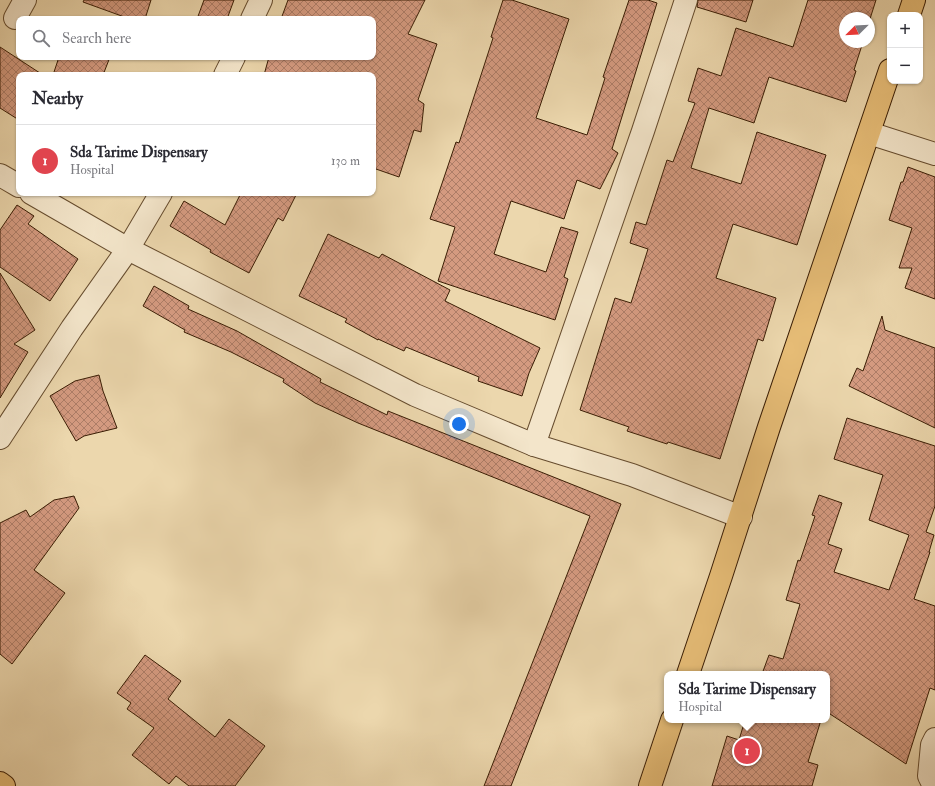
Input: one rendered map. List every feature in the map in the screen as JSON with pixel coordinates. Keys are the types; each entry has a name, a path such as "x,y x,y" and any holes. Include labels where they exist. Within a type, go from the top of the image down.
{"main road":[{"path":"909,12 914,0"},
{"path":"689,671 887,79"},
{"path":"650,786 671,723"},
{"path":"0,783 4,786"}],"street":[{"path":"253,16 261,0"},
{"path":"534,445 644,131 686,0"},
{"path":"226,72 232,60"},
{"path":"869,133 935,154"},
{"path":"0,175 16,184"},
{"path":"36,196 128,249 415,395 534,445 632,475 741,517"},
{"path":"0,438 72,328 128,249 159,196"},
{"path":"934,786 930,776 932,745 935,738"}],"building":[{"path":"84,0 151,0 146,16 122,16 83,2"},
{"path":"204,0 234,0 228,16 198,16"},
{"path":"288,0 425,0 408,34 437,44 418,100 424,104 421,132 414,130 399,177 376,169 376,72 265,72 268,60 376,60 376,16 282,16"},
{"path":"503,0 512,0 569,19 536,118 587,135 605,78 603,77 629,0 648,0 657,3 612,149 618,153 600,189 577,180 564,219 511,201 494,254 546,272 561,227 578,232 564,277 568,279 555,320 438,281 455,227 430,219 456,142 459,143 493,38 491,37"},
{"path":"698,0 753,0 746,22 697,7"},
{"path":"808,0 876,0 872,12 839,12 839,48 861,48 854,70 856,71 846,102 769,77 754,123 709,108 691,168 741,184 757,132 826,155 797,245 733,224 716,278 776,298 763,341 758,339 720,459 668,442 667,444 627,431 629,427 580,410 615,298 631,303 648,249 630,243 636,222 646,225 667,160 673,162 695,103 688,101 698,68 721,76 736,28 793,47"},
{"path":"0,47 16,57 16,60 20,60 38,72 16,72 16,118 0,108"},
{"path":"58,60 109,60 104,72 54,72"},
{"path":"908,167 935,177 935,299 905,288 912,268 899,268 912,228 889,220 901,182 903,182"},
{"path":"240,196 296,196 283,221 278,218 249,273 210,252 211,250 170,226 184,201 225,225"},
{"path":"17,205 34,216 28,224 78,259 50,301 0,267 0,230"},
{"path":"328,234 379,258 382,254 450,290 445,301 540,348 529,373 522,396 478,381 479,377 406,347 404,351 378,340 345,322 347,319 299,296"},
{"path":"0,273 35,330 14,344 28,352 0,398"},
{"path":"154,286 189,306 188,309 237,331 321,379 320,382 387,415 388,411 621,504 511,786 484,786 590,516 358,423 315,403 283,382 284,379 231,352 184,332 185,330 143,306"},
{"path":"882,316 885,330 935,348 935,428 849,386 857,368 863,371"},
{"path":"99,375 103,391 117,428 84,436 76,441 50,396 75,381"},
{"path":"847,418 935,446 935,506 926,532 934,535 930,552 914,599 935,606 935,690 930,688 906,764 830,714 830,671 763,671 769,655 783,659 800,604 786,600 798,560 800,561 815,516 812,515 819,495 842,503 828,544 842,549 834,572 889,590 909,535 869,520 883,475 834,459"},
{"path":"74,496 79,508 34,570 65,593 12,664 0,654 0,523 26,510 30,517 54,500"},
{"path":"145,655 181,681 168,699 215,737 229,719 265,746 235,786 189,786 176,776 169,784 132,755 154,728 127,709 131,703 117,693"},
{"path":"744,723 820,723 808,762 818,765 812,786 712,786 727,736 739,740"}],"place":[{"name":"Sda Tarime Dispensary","path":"747,751"}]}
